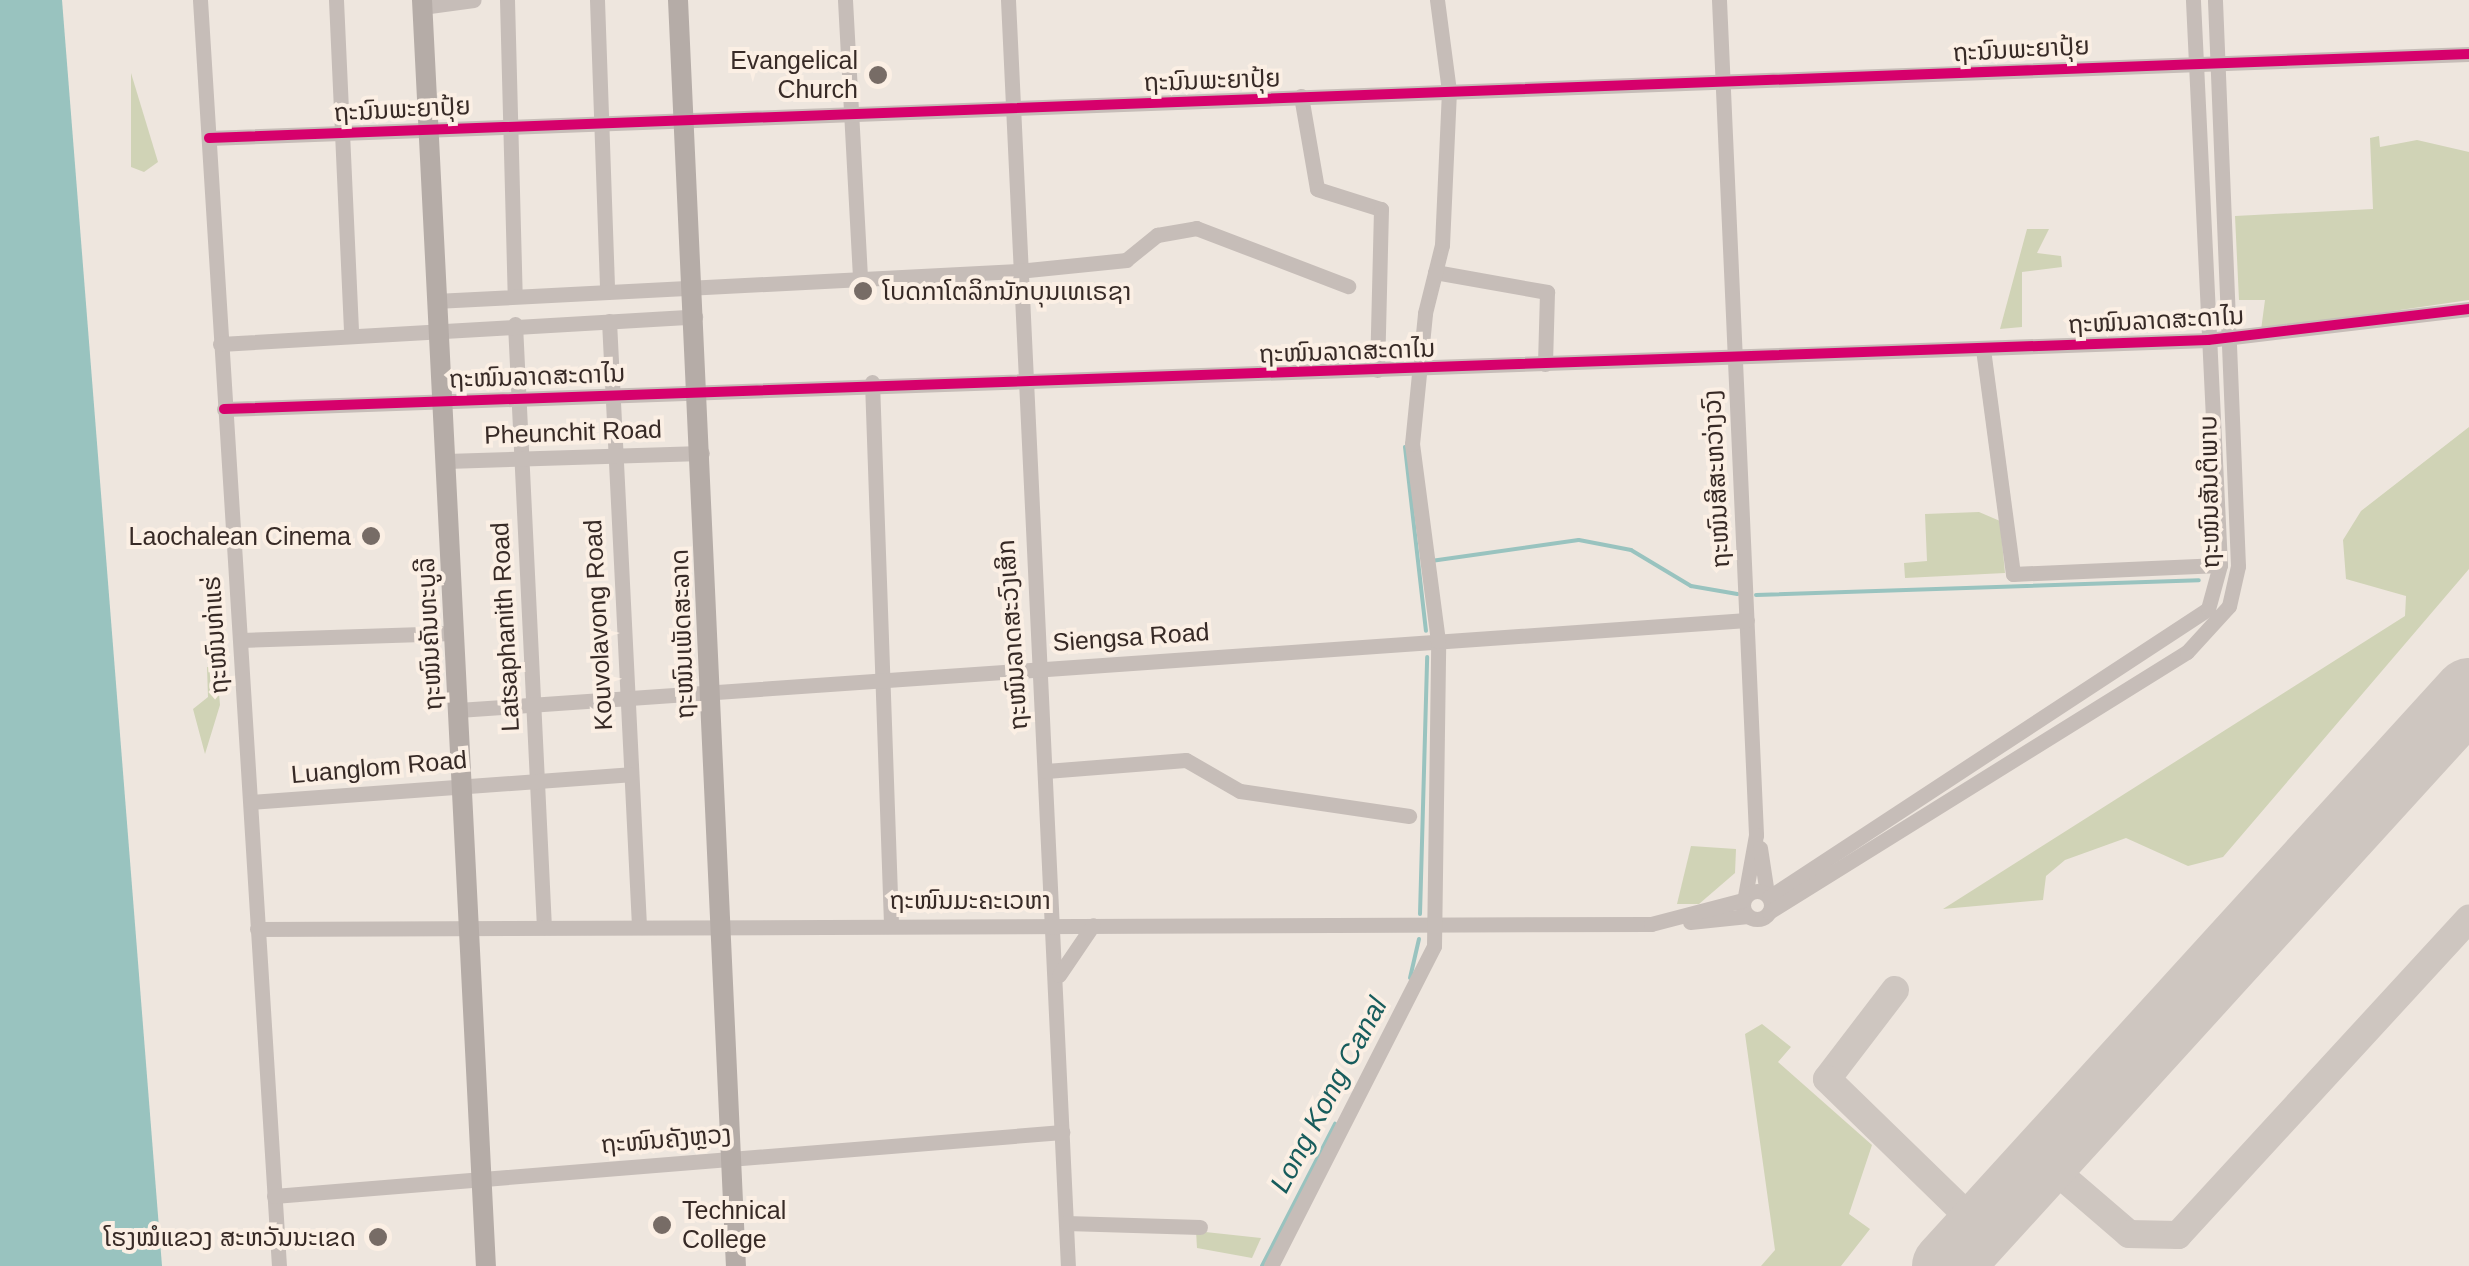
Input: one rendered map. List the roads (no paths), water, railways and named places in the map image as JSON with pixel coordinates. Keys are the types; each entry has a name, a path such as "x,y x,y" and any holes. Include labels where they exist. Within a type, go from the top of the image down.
{"main road":[{"name":"ຖະໜົນເພັດສະລາດ","path":"678,0 702,453 736,1266"},
{"name":"ຖະໜົນຄັນທະບູລີ","path":"422,3 453,633 472,928 486,1266"}],"street":[{"name":"ຖະໜົນທ່າແຮ່","path":"200,0 278,1266"},
{"path":"336,0 351,335"},
{"path":"422,3 474,0"},
{"path":"507,0 515,296"},
{"path":"597,0 608,292"},
{"path":"844,0 860,279"},
{"name":"ຖະໜົນລາດສະວົງເສິກ","path":"1008,0 1015,108 1021,381 1046,771 1068,1266"},
{"path":"1270,1266 1427,969 1432,926 1438,641 1412,444 1436,272 1449,91 1438,0"},
{"name":"ຖະໜົນສີສະຫວ່າງວົງ","path":"1719,0 1756,835"},
{"name":"ຖະໜົນສັນຕິພາບ","path":"1768,901 2176,636 2208,609 2220,565 2192,0"},
{"name":"ຖະໜົນສັນຕິພາບ","path":"1768,901 2187,652 2222,619 2238,566 2214,0"},
{"name":"ຖະນົນພະຍາປຸ້ຍ","path":"208,138 512,122 1015,108 2217,58 2469,54"},
{"path":"1301,96 1317,189 1382,210 1377,370"},
{"path":"436,300 1018,272 1126,260 1157,235 1196,228 1348,286"},
{"path":"1436,272 1547,292 1545,364"},
{"name":"ຖະໜົນລາດສະດາໄນ","path":"224,409 872,382 1735,360 2208,340 2469,309"},
{"path":"220,344 438,328 695,317"},
{"name":"Kouvolavong Road","path":"609,321 639,926"},
{"name":"Latsaphanith Road","path":"514,324 544,927"},
{"path":"1983,349 2013,574 2220,565"},
{"path":"872,382 878,677 891,924"},
{"name":"Pheunchit Road","path":"446,461 702,453"},
{"name":"Siengsa Road","path":"458,710 626,700 878,677 1748,620"},
{"path":"241,640 453,633"},
{"path":"1046,771 1186,760 1240,791 1409,816"},
{"name":"Luanglom Road","path":"251,802 630,774"},
{"path":"1756,835 1768,901"},
{"path":"1745,904 1756,835"},
{"path":"1745,904 1768,901"},
{"path":"1745,904 1768,901"},
{"name":"ຖະໜົນມະຄະເວຫາ","path":"257,929 719,922 1432,926 1682,918 1726,924 1745,904"},
{"path":"1057,984 1092,925"},
{"name":"ຖະໜົນຄັງຫຼວງ","path":"274,1196 1062,1132"},
{"path":"1066,1222 1200,1227"}],"water":[{"path":"0,0 62,0 162,1266 0,1266"}],"waterway":[{"name":"Long Kong Canal","path":"1405,447 1426,631"},
{"path":"1431,561 1579,540 1631,550 1691,586 1737,594"},
{"path":"1756,595 2199,580"},
{"name":"Long Kong Canal","path":"1420,914 1427,657"},
{"name":"Long Kong Canal","path":"1410,978 1419,939"},
{"name":"Long Kong Canal","path":"1262,1266 1335,1124"}],"place":[{"name":"Evangelical Church","path":"878,75"},
{"name":"ໂບດກາໂຕລິກນັກບຸນເທເຣຊາ","path":"863,291"},
{"name":"Laochalean Cinema","path":"371,536"},
{"name":"Technical College","path":"662,1225"},
{"name":"ໂຮງໝໍແຂວງ ສະຫວັນນະເຂດ","path":"378,1237"}]}
